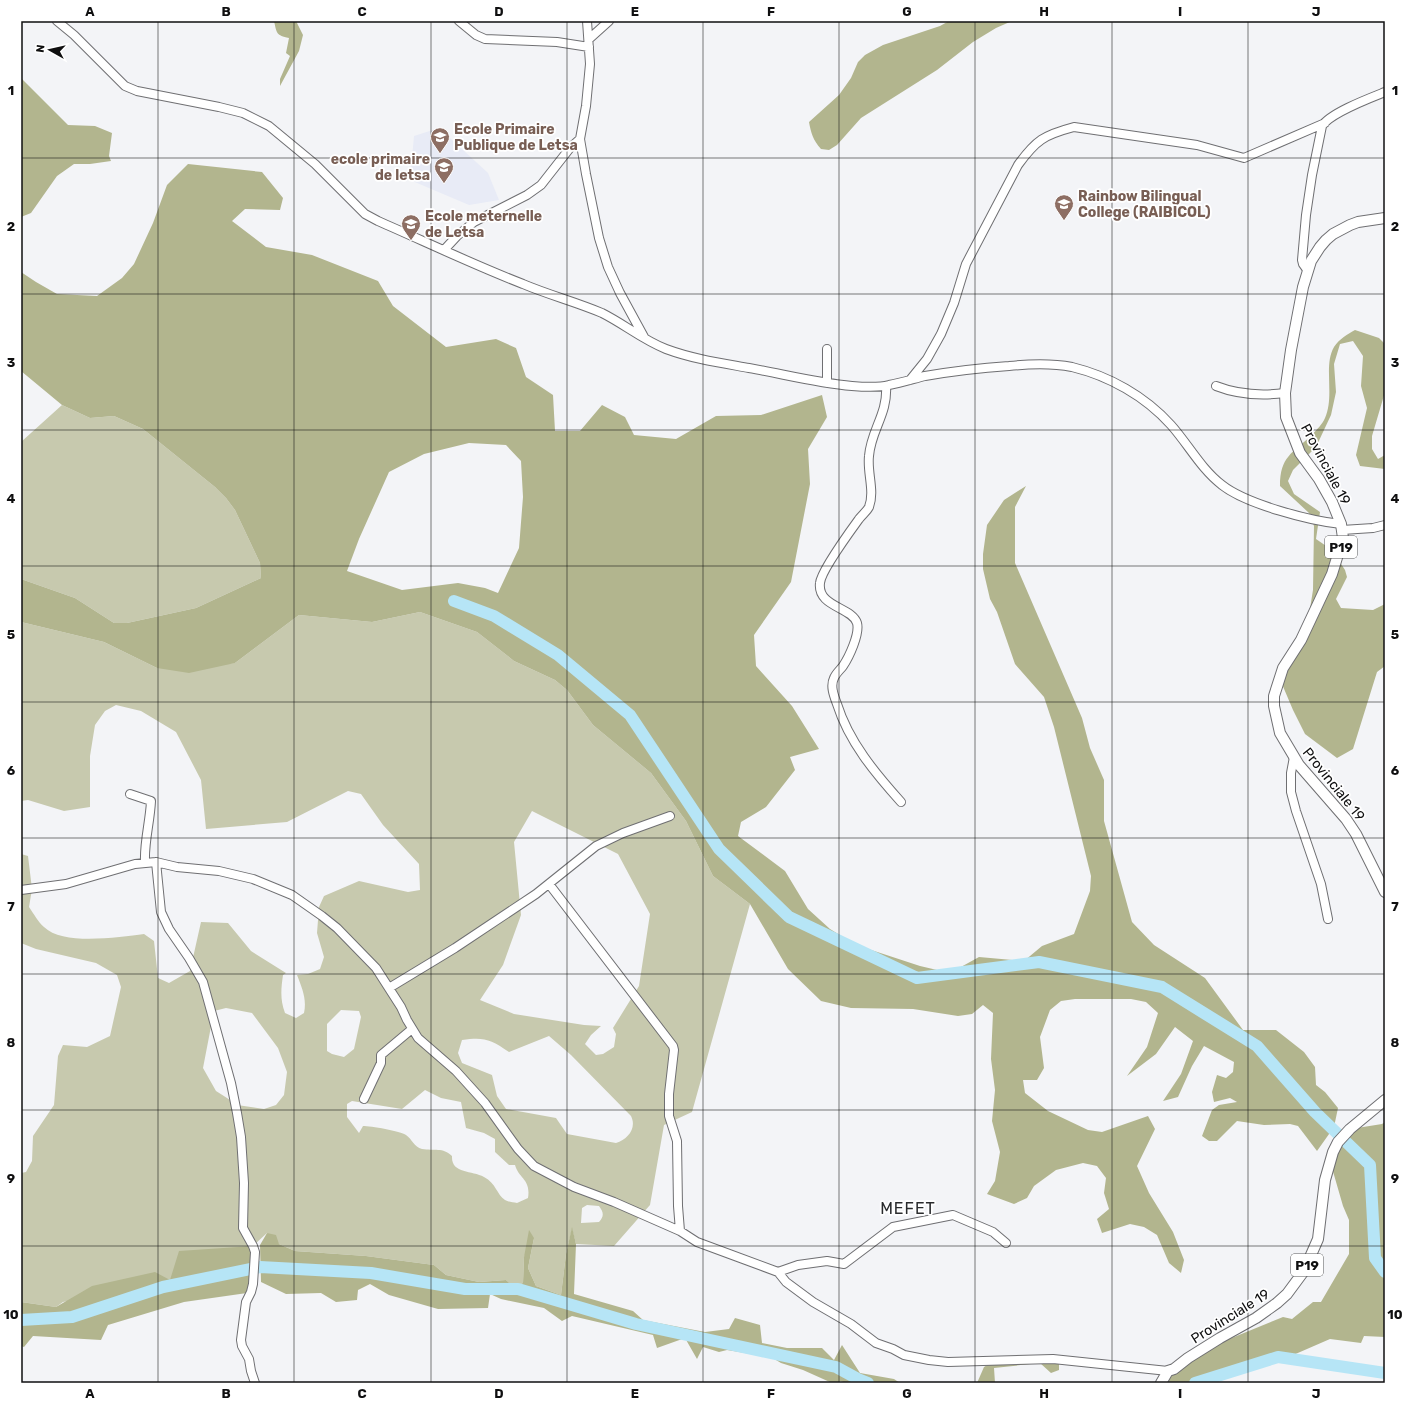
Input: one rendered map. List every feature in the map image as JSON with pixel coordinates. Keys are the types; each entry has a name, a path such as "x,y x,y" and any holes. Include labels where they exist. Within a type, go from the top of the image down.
{"main road":[{"name":"Provinciale 19","path":"1385,218 1358,222 1334,234 1326,240 1315,255 1308,271 1298,307 1285,393 1286,417 1300,453 1328,493 1342,527 1343,538 1341,549 1332,574 1302,640 1283,668 1274,696 1274,706 1280,733 1299,765 1346,819 1356,834 1385,892"},
{"name":"Provinciale 19","path":"1161,1383 1168,1371 1174,1369 1188,1358 1220,1338 1256,1318 1287,1294 1304,1271 1318,1239 1324,1185 1328,1165 1338,1142 1350,1129 1385,1100"}],"street":[{"path":"57,21 74,35 125,86 137,91 243,113 269,126 315,164 365,214 524,285 602,314 651,342 684,355 794,378 855,386 886,386 960,370 1037,364 1071,367 1127,389 1152,406 1171,425 1210,473 1223,486 1243,497 1286,513 1342,527 1373,528 1385,524"},
{"path":"459,21 476,35 485,39 589,43 609,21"},
{"path":"587,21 590,64 589,86 580,139 594,217 606,260 620,292 645,338"},
{"path":"910,380 927,358 941,334 954,303 966,264 1018,165 1027,152 1041,139 1055,132 1074,127 1197,145 1244,158 1324,123 1363,101 1385,92"},
{"path":"1308,271 1302,260 1306,215 1312,175 1321,130 1324,123"},
{"path":"444,250 457,236 474,222 527,195 540,186 570,148 580,139"},
{"path":"827,349 827,383"},
{"path":"886,386 887,397 883,414 872,440 869,456 871,496 868,508 840,546 824,572 820,583 822,594 828,602 853,617 857,623 852,649 834,678 832,688 842,720 853,742 881,780 901,802"},
{"path":"1216,386 1243,394 1265,395 1285,393"},
{"path":"1294,756 1291,773 1291,792 1321,884 1328,919"},
{"path":"130,794 151,802 150,818 144,849 146,862"},
{"path":"389,988 455,948 549,884 596,846 623,833 670,816"},
{"path":"21,890 66,884 112,870 146,862 156,862 219,871 253,879 292,895 337,928 376,968 401,1007 418,1038 456,1071 485,1104 518,1149 534,1166 574,1188 614,1202 680,1231 697,1242 778,1272 786,1282 812,1302 851,1324 876,1342 904,1355 948,1362 1053,1359 1168,1371"},
{"path":"156,862 161,912 169,930 189,958 203,982 231,1083 237,1113 241,1137 244,1183 243,1228 255,1252 253,1284 246,1302 241,1340 242,1346 249,1359 255,1383"},
{"path":"549,884 673,1046 674,1050 669,1094 669,1116 676,1141 680,1231"},
{"path":"364,1099 381,1063 381,1055 412,1029"},
{"path":"778,1272 798,1265 827,1261 844,1264 893,1227 953,1215 994,1232 1006,1243"}],"shaded area":[{"name":"Ecole Primaire Publique de Letsa","path":"439,128 488,173 499,200 469,205 410,180 414,136"}],"green space":[{"path":"274,21 296,21 303,35 299,51 280,86 280,79 290,56 286,53 289,38 279,35"},
{"path":"949,21 1012,21 996,28 973,42 937,70 861,118 837,145 829,150 821,149 816,143 809,122 839,95 851,78 858,62 865,55 883,45 940,26"},
{"path":"21,78 68,125 95,126 112,133 109,156 111,161 90,164 74,164 57,176 31,213 21,217"},
{"path":"188,164 262,172 283,198 280,210 245,209 232,221 266,247 312,255 378,281 393,306 446,347 496,339 516,348 526,377 553,395 555,431 580,431 602,405 625,417 634,435 676,439 716,416 761,415 822,395 827,417 808,449 810,484 791,582 754,635 756,666 792,706 819,749 790,757 795,770 766,807 741,822 738,836 785,871 808,909 830,929 856,945 920,966 950,973 979,957 1024,961 1042,946 1074,934 1090,891 1091,876 1054,727 1044,697 1015,664 997,612 990,599 983,569 983,554 987,525 1004,500 1026,486 1015,507 1015,563 1082,718 1090,748 1104,780 1104,821 1132,922 1154,945 1205,978 1243,1030 1276,1030 1304,1052 1315,1067 1316,1085 1325,1092 1338,1108 1334,1127 1317,1151 1298,1126 1290,1124 1264,1125 1237,1121 1217,1141 1209,1141 1202,1136 1212,1110 1219,1105 1237,1102 1230,1098 1214,1102 1212,1092 1217,1075 1226,1078 1233,1072 1234,1062 1204,1046 1192,1066 1178,1097 1163,1101 1181,1074 1193,1041 1175,1027 1156,1054 1127,1076 1147,1047 1158,1013 1146,1002 1131,999 1075,999 1061,1001 1050,1010 1040,1037 1044,1068 1037,1080 1023,1080 1025,1093 1048,1111 1088,1130 1102,1132 1148,1116 1155,1129 1137,1166 1149,1193 1173,1232 1184,1260 1181,1273 1169,1263 1157,1235 1144,1227 1130,1224 1102,1233 1097,1219 1109,1209 1104,1193 1106,1178 1097,1166 1083,1163 1056,1170 1034,1186 1027,1198 1014,1204 987,1194 995,1181 1000,1152 992,1121 995,1090 991,1059 993,1013 983,1005 972,1014 958,1016 913,1009 851,1008 821,1001 788,969 750,904 713,876 686,821 651,773 593,725 567,690 555,680 514,661 477,632 420,612 372,622 299,615 235,663 189,673 157,668 104,642 21,622 21,579 75,598 114,623 127,623 196,608 261,578 260,563 235,510 215,487 143,429 114,416 90,418 62,405 21,371 21,272 57,294 97,296 122,278 134,264 153,223 167,185","holes":["469,443 506,445 521,461 523,497 519,548 498,593 485,588 458,583 402,590 347,571 359,539 389,472 424,454"]},
{"path":"1355,330 1379,338 1385,344 1385,392 1372,436 1372,449 1378,459 1385,455 1385,469 1360,466 1356,455 1367,408 1361,386 1363,356 1353,341 1340,344 1334,364 1336,392 1331,415 1316,447 1293,470 1288,481 1294,494 1320,512 1316,539 1332,550 1345,570 1347,577 1336,599 1341,608 1373,610 1385,604 1385,666 1377,672 1353,749 1337,758 1305,734 1279,677 1307,627 1313,590 1314,526 1309,513 1280,486 1282,468 1288,456 1312,435 1325,418 1329,400 1329,363 1334,347 1341,339"},
{"path":"62,405 90,418 114,416 143,429 215,487 235,510 260,563 261,578 196,608 127,623 114,623 75,598 21,579 21,442"},
{"path":"420,612 477,632 514,661 555,680 567,690 593,725 651,773 686,821 713,876 750,904 692,1112 664,1125 650,1205 614,1246 576,1244 572,1229 566,1254 561,1295 536,1286 528,1268 534,1238 524,1257 523,1283 512,1287 506,1280 479,1282 446,1275 434,1265 366,1256 295,1251 279,1244 267,1233 253,1246 170,1280 63,1302 56,1307 21,1302 21,1173 26,1172 32,1161 33,1136 54,1105 58,1056 63,1045 87,1047 110,1036 121,987 117,975 96,963 36,949 21,943 21,854 28,856 32,889 29,907 42,925 53,933 64,937 92,939 144,934 154,941 158,978 169,983 190,971 201,922 228,923 251,951 286,973 283,975 282,980 282,1004 285,1013 296,1018 304,1013 305,1008 304,994 297,975 308,974 320,969 324,957 317,933 319,907 324,896 359,881 408,892 420,890 419,864 383,825 361,794 348,791 287,822 206,829 201,780 176,732 141,711 116,705 105,711 95,725 90,756 90,807 64,811 28,800 21,801 21,622 104,642 157,668 235,663 299,615 372,622","holes":["532,811 618,854 650,914 639,986 613,1028 616,1034 614,1047 603,1054 596,1055 585,1044 591,1035 601,1026 584,1025 514,1014 480,1000 503,965 521,915 514,842","226,1008 252,1013 278,1048 287,1072 284,1095 276,1105 264,1109 237,1105 216,1091 203,1068 214,1011","341,1010 359,1011 361,1017 354,1049 344,1057 327,1051 327,1024","549,1036 571,1055 631,1116 633,1125 628,1136 616,1143 567,1134 556,1118 506,1109 497,1096 492,1075 462,1063 458,1053 462,1040 476,1039 487,1040 497,1044 509,1052","425,1090 441,1098 461,1102 466,1128 484,1133 495,1139 495,1152 509,1165 515,1165 528,1187 528,1198 517,1203 506,1201 502,1198 491,1182 484,1177 463,1171 455,1166 452,1156 449,1153 442,1150 426,1150 419,1148 403,1133 363,1126 359,1133 347,1117 347,1104 352,1101 402,1109","587,1205 599,1206 603,1214 599,1222 581,1223 582,1208"]},
{"path":"1385,1122 1385,1337 1364,1336 1361,1343 1330,1339 1284,1359 1217,1371 1202,1383 1168,1383 1176,1365 1217,1344 1283,1317 1292,1319 1313,1302 1321,1302 1349,1254 1349,1220 1343,1206 1332,1168 1340,1145 1357,1128 1382,1124"},
{"path":"572,1227 576,1244 574,1294 633,1311 643,1320 705,1332 729,1329 735,1318 760,1325 762,1343 787,1348 822,1348 834,1360 842,1345 860,1373 894,1379 900,1383 847,1383 840,1381 839,1383 832,1383 803,1370 781,1363 766,1354 763,1356 727,1350 719,1352 703,1347 697,1359 685,1338 657,1348 653,1335 572,1316 562,1321 544,1308 501,1299 490,1294 488,1308 438,1309 389,1295 370,1284 358,1290 357,1300 336,1302 321,1293 286,1294 261,1282 260,1245 267,1233 276,1235 279,1244 295,1251 366,1256 434,1265 446,1275 479,1282 506,1280 513,1287 523,1283 524,1257 529,1230 534,1238 528,1268 536,1286 561,1295 566,1254"},
{"path":"253,1246 252,1273 247,1293 184,1302 108,1325 101,1340 33,1336 24,1347 21,1346 21,1302 56,1307 92,1286 155,1272 170,1280 179,1251"},
{"path":"997,1359 1059,1362 1059,1370 1051,1373 1040,1363 994,1368 995,1383 977,1383 984,1367"}],"waterway":[{"path":"454,601 494,616 558,655 630,715 719,849 789,917 917,978 1039,962 1162,987 1257,1046 1315,1112 1370,1165 1375,1258 1385,1272"},
{"path":"21,1320 72,1317 163,1287 260,1267 371,1273 465,1289 518,1289 636,1324 836,1367 868,1383"},
{"path":"1195,1383 1278,1357 1385,1373"}],"place":[{"name":"Ecole Primaire Publique de Letsa","path":"440,154"},
{"name":"ecole primaire de letsa","path":"444,184"},
{"name":"Rainbow Bilingual College (RAIBICOL)","path":"1064,221"},
{"name":"Ecole meternelle de Letsa","path":"411,241"}],"district":[{"name":"MEFET","path":"908,1208"}]}
